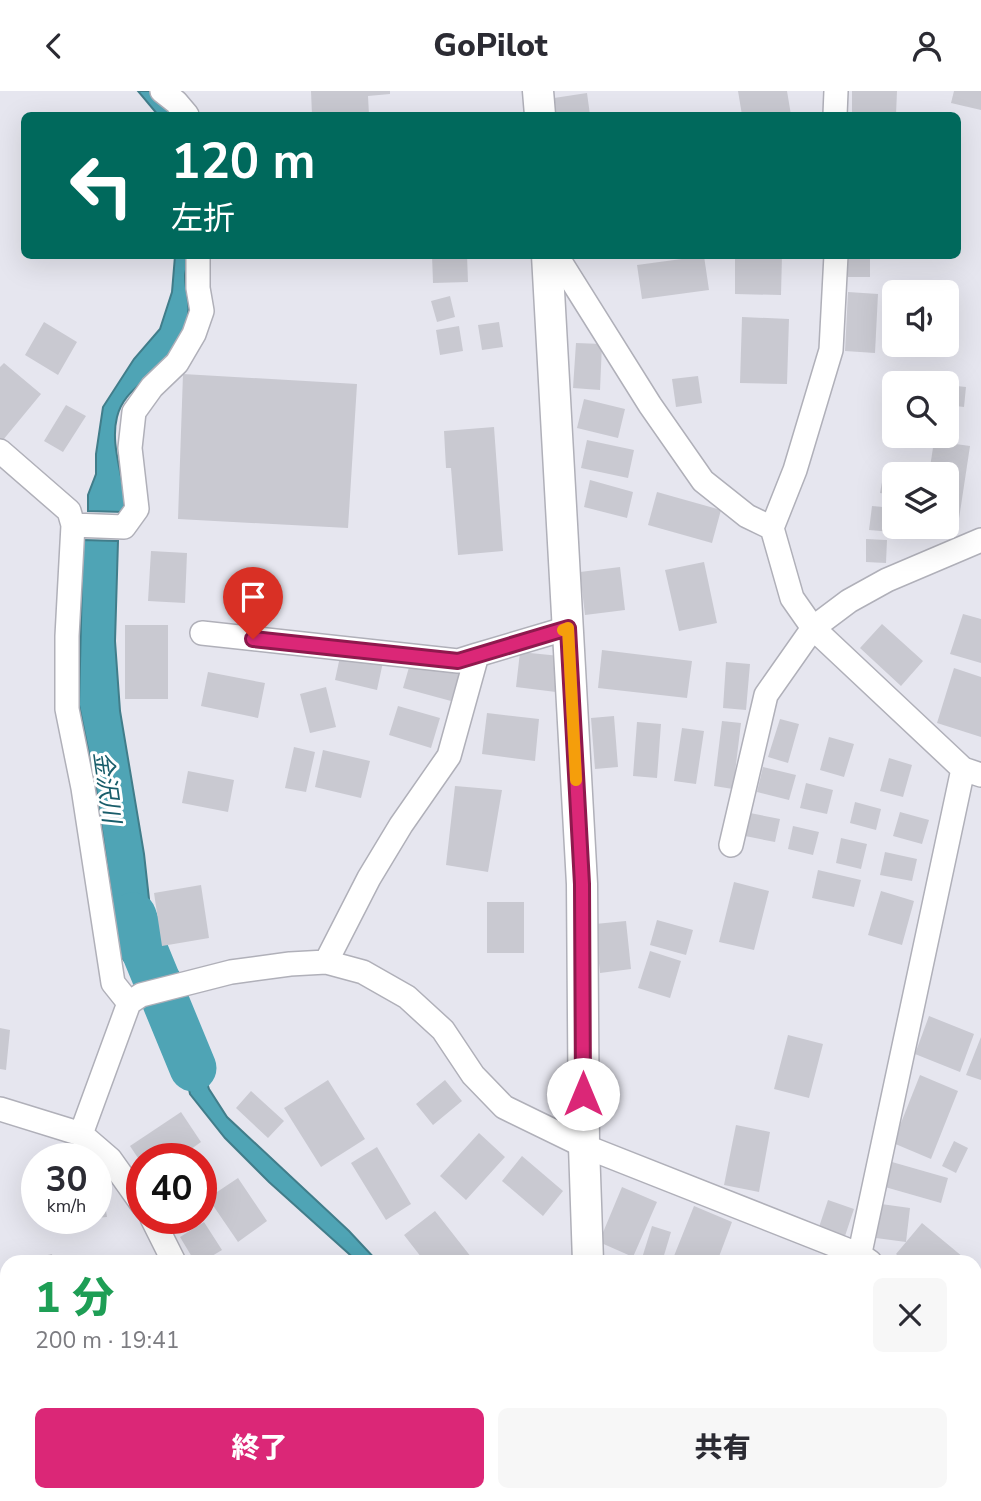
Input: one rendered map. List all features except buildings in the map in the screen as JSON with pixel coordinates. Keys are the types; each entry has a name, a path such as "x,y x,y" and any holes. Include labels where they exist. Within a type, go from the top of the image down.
{"street":[{"path":"162,91 184,112"},
{"path":"538,91 540,112"},
{"path":"835,112 836,91"},
{"path":"73,524 124,527 136,509 130,448 134,412 152,387 177,363 194,334 202,311 198,288 198,259"},
{"path":"547,259 582,884 588,1255"},
{"path":"559,259 650,405 703,481 747,516 772,528"},
{"path":"836,259 831,350 795,470 772,528 792,598 813,628 972,772 864,1255"},
{"path":"0,451 69,510 73,524 67,636 67,709 83,788 113,983 135,999"},
{"path":"731,845 766,695 813,628 849,601 887,580 981,540"},
{"path":"202,633 458,661 568,628"},
{"path":"326,962 369,878 401,825 449,756 477,655"},
{"path":"81,1134 135,999 175,985 231,972 326,962 363,972 407,997 443,1030 473,1075 504,1107 584,1146 853,1255"},
{"path":"0,1109 81,1134 110,1159 126,1182"},
{"path":"160,1234 170,1255"}],"water":[{"path":"138,91 153,91 175,112 156,112"},
{"path":"175,259 189,259 185,276 188,317 181,336 170,353 128,395 117,417 115,441 124,512 88,511 88,495 96,474 103,407 134,359 160,329 172,292"},
{"path":"83,540 118,541 115,641 120,711 144,854 154,944 178,972 141,982 120,955 96,788 79,705"},
{"path":"186,1003 209,1089 227,1117 371,1255 350,1255 269,1182 225,1138 190,1094 181,1050 161,1010"}],"waterway":[{"name":"金沢川","path":"133,916 193,1068"}],"slow traffic":[{"path":"563,630 568,628 576,780"}],"route":[{"path":"253,639 458,661 568,628 582,884 583,1094"}]}
